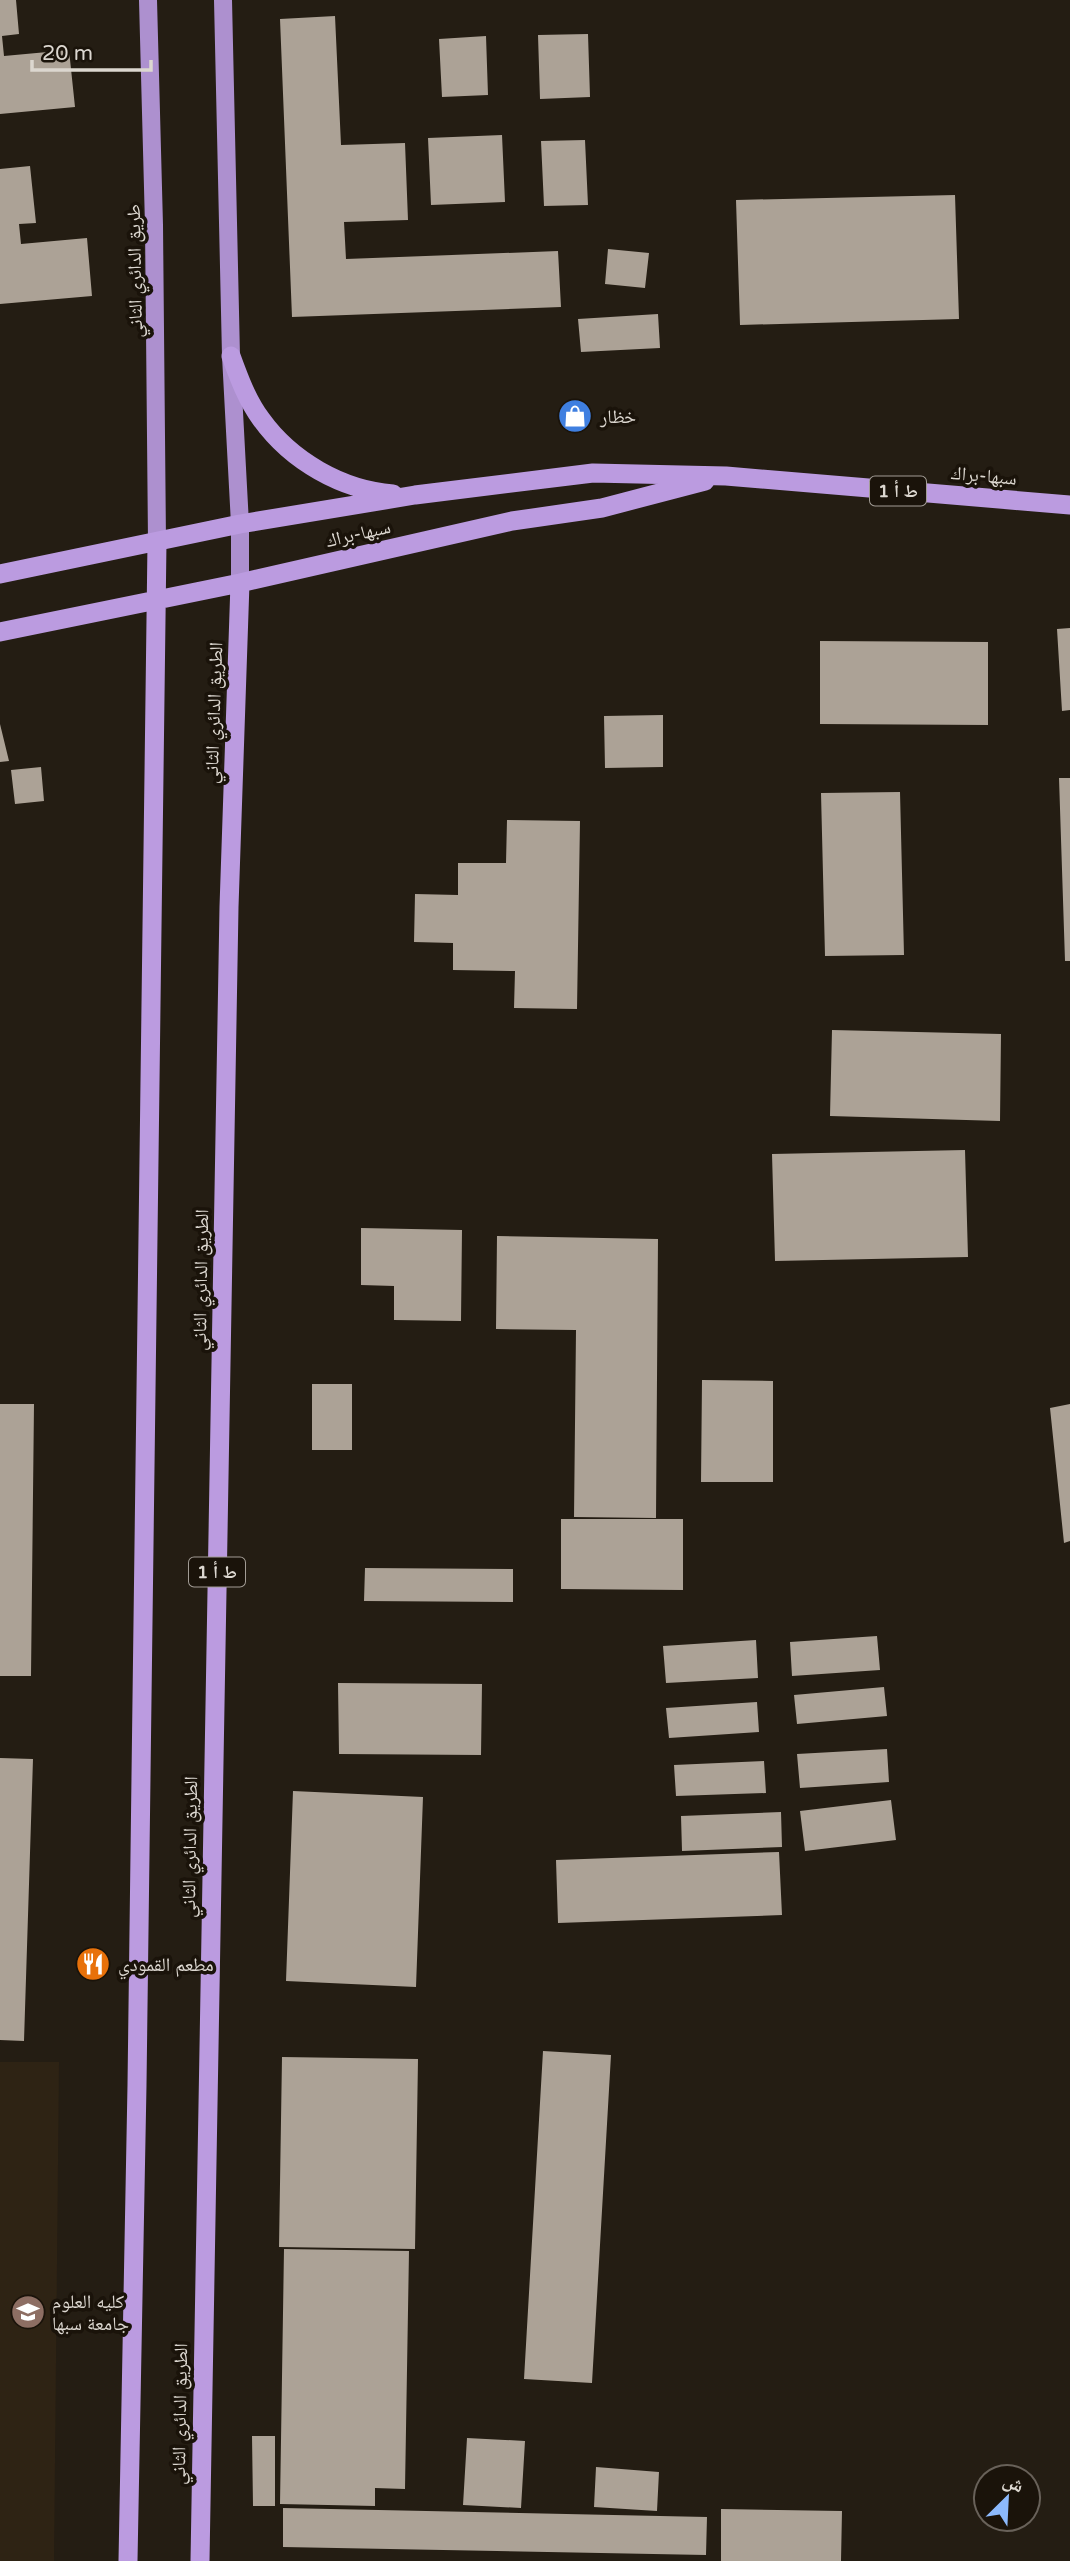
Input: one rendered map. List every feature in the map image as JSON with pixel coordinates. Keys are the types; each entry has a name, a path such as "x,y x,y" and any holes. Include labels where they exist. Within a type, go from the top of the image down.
{"highway":[{"path":"231,356 243,389 285,446 314,467 346,483 380,492 415,495"},
{"name":"سبها-براك","path":"0,575 240,524 415,495 593,473 726,476 1070,505"},
{"name":"سبها-براك","path":"0,632 240,583 512,521 602,508 726,476"},
{"path":"128,2561 137,2085 157,542"},
{"name":"الطريق الدائري الثاني","path":"200,2561 229,906 240,583"}],"main road":[{"name":"طريق الدائري الثاني","path":"148,0 154,225 157,542"},
{"name":"الطريق الدائري الثاني","path":"223,0 231,356 240,524 240,583"}],"shaded area":[{"name":"كليه العلوم جامعة سبها","path":"0,2062 59,2062 54,2561 0,2561"}],"building":[{"path":"0,0 16,0 19,34 2,36 4,56 69,50 75,107 0,114"},
{"path":"335,16 341,145 405,143 408,220 344,222 346,259 558,251 561,307 292,317 280,19"},
{"path":"588,34 590,97 540,99 538,35"},
{"path":"486,36 488,95 442,97 439,39"},
{"path":"502,135 505,202 431,205 428,138"},
{"path":"585,140 588,205 544,206 541,141"},
{"path":"30,166 36,223 19,224 21,244 87,238 92,296 0,304 0,169"},
{"path":"955,195 959,319 740,325 736,200"},
{"path":"608,249 649,253 645,288 605,284"},
{"path":"658,314 660,348 581,352 578,319"},
{"path":"1070,628 1070,710 1062,711 1057,629"},
{"path":"820,641 988,642 988,725 820,724"},
{"path":"663,715 663,767 605,768 604,716"},
{"path":"0,724 9,761 0,762"},
{"path":"41,767 44,801 15,804 11,770"},
{"path":"1059,778 1070,778 1070,961 1065,961"},
{"path":"900,792 904,955 825,956 821,793"},
{"path":"507,820 580,821 577,1009 514,1008 515,971 453,970 453,943 414,942 415,894 458,895 458,863 506,863"},
{"path":"832,1030 1001,1034 1000,1121 830,1116"},
{"path":"965,1150 968,1257 775,1261 772,1154"},
{"path":"361,1228 462,1230 461,1321 394,1320 394,1286 361,1285"},
{"path":"497,1236 658,1239 656,1518 574,1517 576,1330 496,1329"},
{"path":"702,1380 773,1381 773,1482 701,1482"},
{"path":"312,1384 352,1384 352,1450 312,1450"},
{"path":"0,1404 34,1404 31,1676 0,1676"},
{"path":"1070,1404 1070,1541 1064,1543 1050,1408"},
{"path":"561,1519 683,1519 683,1590 561,1589"},
{"path":"365,1568 513,1569 513,1602 364,1601"},
{"path":"877,1636 880,1670 792,1676 790,1642"},
{"path":"756,1640 758,1678 666,1683 663,1646"},
{"path":"338,1683 482,1684 481,1755 339,1754"},
{"path":"884,1687 887,1716 797,1724 794,1695"},
{"path":"757,1702 759,1732 669,1738 666,1708"},
{"path":"887,1749 889,1782 800,1788 797,1754"},
{"path":"0,1758 33,1759 24,2041 0,2040"},
{"path":"764,1761 766,1793 676,1796 674,1765"},
{"path":"293,1791 423,1797 416,1987 286,1981"},
{"path":"891,1800 896,1840 805,1851 800,1811"},
{"path":"781,1812 782,1847 682,1851 681,1816"},
{"path":"779,1852 782,1915 558,1923 556,1860"},
{"path":"543,2051 611,2055 592,2383 524,2379"},
{"path":"282,2057 418,2059 415,2249 279,2247"},
{"path":"284,2249 409,2251 405,2489 375,2488 375,2506 280,2504"},
{"path":"252,2436 275,2436 275,2506 253,2506"},
{"path":"467,2438 525,2441 521,2508 463,2505"},
{"path":"596,2467 659,2472 657,2511 594,2507"},
{"path":"283,2508 707,2517 706,2555 283,2547"},
{"path":"721,2509 842,2511 841,2561 721,2561"}],"place":[{"name":"خظار","path":"575,416"},
{"name":"مطعم القمودي","path":"93,1964"},
{"name":"كليه العلوم جامعة سبها","path":"28,2312"}]}
